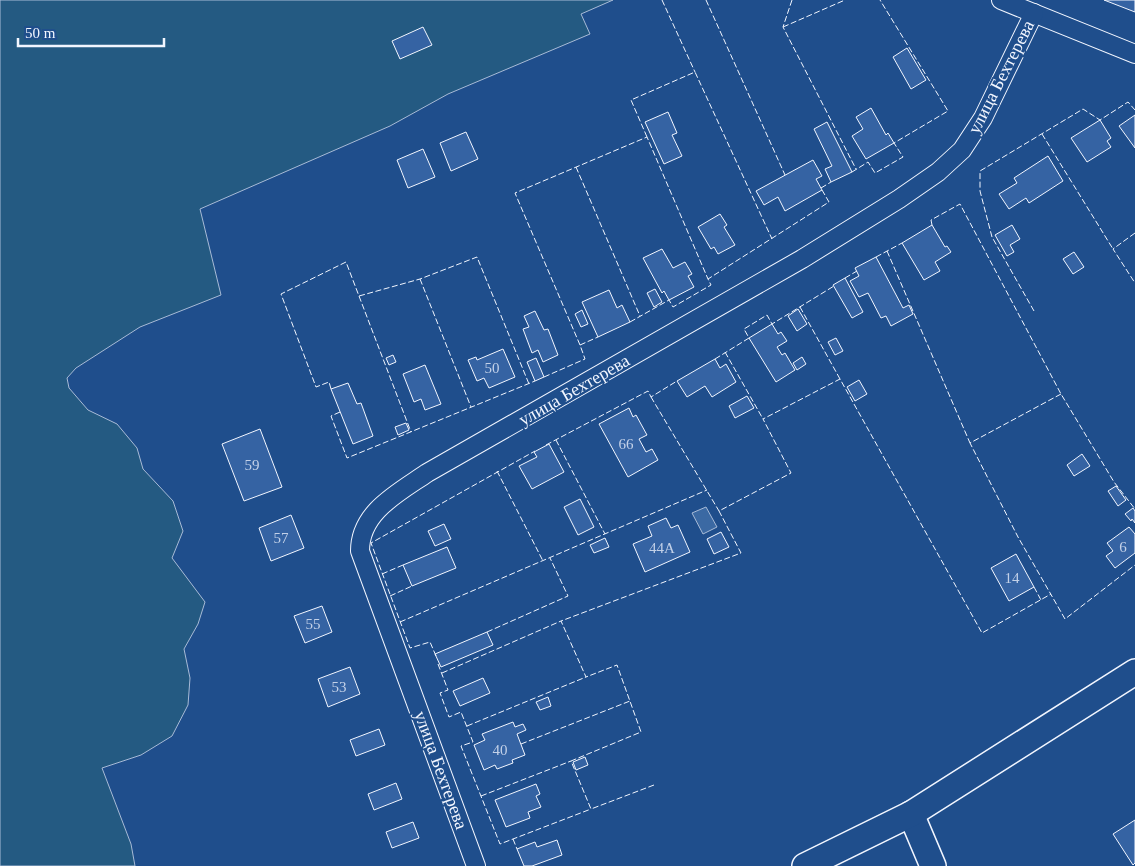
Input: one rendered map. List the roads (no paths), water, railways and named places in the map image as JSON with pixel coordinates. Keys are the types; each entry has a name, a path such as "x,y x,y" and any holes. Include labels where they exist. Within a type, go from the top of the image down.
{"street":[{"path":"1001,0 1135,54"},
{"name":"улица Бехтерева","path":"476,866 360,551 360,538 367,522 393,496 427,474 802,258 899,199 938,172 962,150 983,118 1034,13"},
{"path":"805,866 911,814 1135,672"},
{"path":"911,814 932,866"}]}
